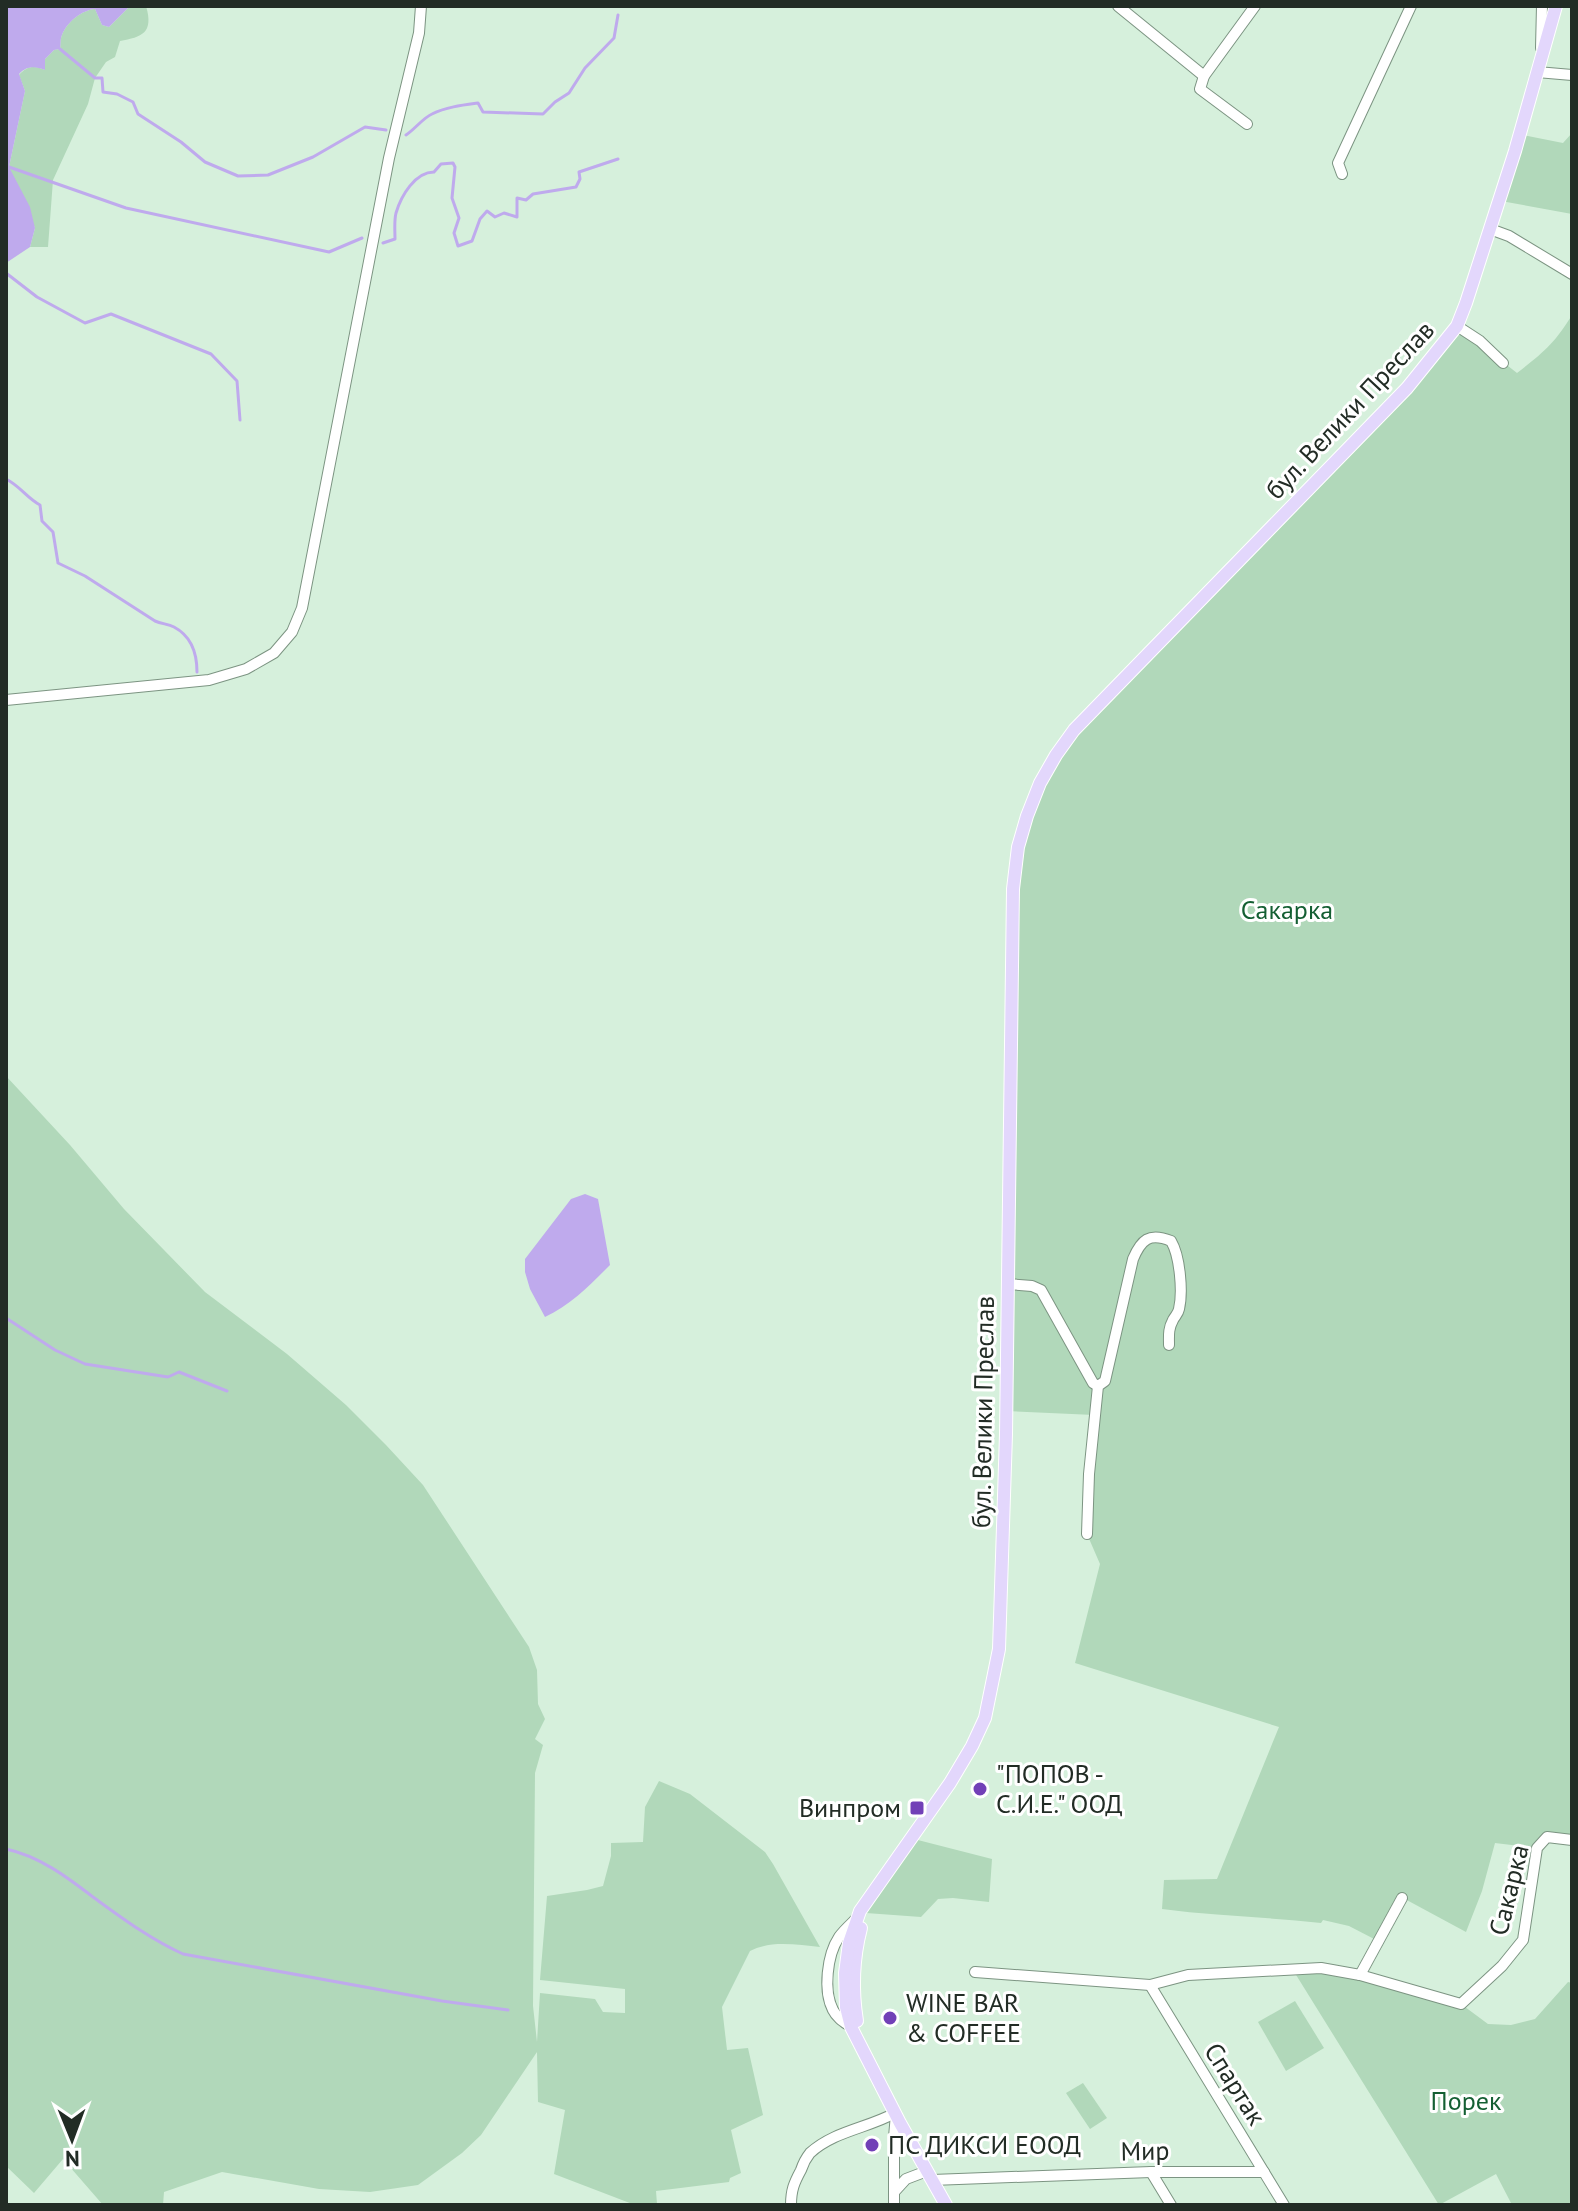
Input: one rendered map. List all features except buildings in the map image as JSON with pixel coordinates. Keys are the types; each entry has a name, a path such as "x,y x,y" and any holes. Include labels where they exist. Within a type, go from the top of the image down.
{"main road":[{"name":"бул. Велики Преслав","path":"946,2205 851,2027 846,2007 845,1973 849,1943 860,1911 950,1783 972,1746 985,1718 999,1649 1012,1114 1013,902 1018,847 1040,783 1074,730 1407,388 1457,326 1475,280 1556,6"},
{"name":"бул. Велики Преслав","path":"864,2052 855,2006 855,1967 863,1923 877,1888"}],"street":[{"path":"6,700 209,680 246,669 274,653 292,632 302,608 389,158 419,33 421,6"},
{"path":"1118,6 1204,76"},
{"path":"1247,124 1200,89 1204,76 1255,6"},
{"path":"1342,174 1338,163 1411,6"},
{"path":"1541,54 1542,6"},
{"path":"1537,72 1572,75"},
{"path":"1490,229 1509,236 1572,274"},
{"path":"1457,326 1480,341 1503,363"},
{"path":"1087,1534 1089,1474 1098,1386 1105,1381 1133,1259 1145,1240 1156,1237 1171,1241 1180,1268 1179,1311 1168,1332 1169,1345"},
{"path":"1008,1284 1041,1290 1093,1383 1098,1386"},
{"name":"Сакарка","path":"1360,1975 1461,2004 1502,1966 1523,1940 1537,1848 1547,1837 1572,1840"},
{"path":"975,1972 1150,1985 1188,1975 1261,1970 1321,1968 1360,1975 1402,1898"},
{"name":"Спартак","path":"1150,1985 1284,2205"},
{"path":"791,2205 791,2189 808,2155 850,2131 896,2114 894,2205"},
{"path":"1151,2172 1171,2205"},
{"name":"Мир","path":"929,2175 1264,2172"},
{"path":"895,2191 906,2179 929,2175"}],"green space":[{"path":"130,6 146,6 147,28 134,38 120,41 115,57 106,62 95,78 88,104 53,180 48,247 30,247 35,228 9,167 25,91 19,75 31,67 45,70 45,59 54,50 60,49 64,30 80,14 95,9 102,25 109,27"},
{"path":"1572,133 1572,214 1501,201 1523,135 1563,143"},
{"name":"Сакарка","path":"1572,315 1572,1840 1547,1837 1537,1848 1495,1843 1482,1891 1466,1932 1403,1898 1378,1941 1349,1926 1323,1920 1321,1923 1162,1909 1164,1880 1217,1879 1279,1727 1075,1663 1100,1564 1087,1534 1094,1415 1006,1411 1018,847 1056,755 1407,388 1457,326 1517,373 1548,347"},
{"path":"6,1076 124,1209 205,1292 287,1354 346,1405 423,1485 529,1647 537,1670 538,1704 545,1719 535,1739 543,1745 535,1773 533,2006 537,2042 540,1993 595,1999 603,2012 625,2013 625,1989 540,1980 547,1896 603,1886 611,1843 643,1842 645,1807 659,1781 690,1794 765,1852 773,1864 820,1947 775,1944 750,1951 722,2007 727,2050 748,2048 763,2115 731,2130 741,2173 730,2178 729,2182 656,2191 657,2204 635,2205 554,2174 565,2110 538,2102 537,2052 481,2135 418,2185 370,2192 319,2189 222,2172 164,2192 163,2205 103,2205 63,2159 34,2193 6,2166"},
{"path":"910,1838 992,1859 989,1902 938,1899 921,1917 866,1913 877,1888"},
{"name":"Порек","path":"1321,1968 1461,2004 1488,2024 1511,2025 1535,2019 1568,1982 1572,1983 1572,2205 1509,2205 1511,2203 1496,2174 1439,2205 1293,1970"},
{"path":"1295,2001 1324,2048 1286,2071 1258,2022"},
{"path":"1083,2083 1107,2118 1090,2129 1066,2093"}],"shaded area":[{"path":"6,6 130,6 109,27 102,25 95,9 80,14 64,30 60,49 54,50 45,59 45,70 31,68 19,74 25,91 9,167 30,207 35,228 30,247 6,263"},
{"path":"585,1194 598,1199 610,1265 572,1301 545,1317 530,1289 525,1259 571,1199"}],"waterway":[{"path":"406,135 432,114 478,103 483,112 543,114 569,93 585,68 614,38 618,15"},
{"path":"60,49 95,78 102,78 103,92 117,94 133,102 138,114 205,162 238,176 268,175 313,157 365,127 386,130"},
{"path":"383,243 395,239 396,213 410,186 421,176 434,172 441,164 453,163 455,167 452,198 459,218 454,233 458,246 472,241 480,219 487,211 495,217 504,213 517,217 517,198 526,200 533,194 576,187 579,172 618,159"},
{"path":"9,167 126,208 329,252 362,238"},
{"path":"6,273 37,297 85,323 111,314 211,354 237,381 240,420"},
{"path":"6,479 40,505 42,521 53,532 58,563 85,576 155,621 180,631 192,646 197,672"},
{"path":"6,1318 55,1350 85,1364 168,1377 179,1372 227,1391"},
{"path":"6,1849 52,1868 136,1928 183,1954 508,2010"}],"place":[{"name":"\"ПОПОВ - С.И.Е.\" ООД","path":"980,1789"},
{"name":"Винпром","path":"917,1808"},
{"name":"WINE BAR & COFFEE","path":"890,2018"},
{"name":"ПС ДИКСИ ЕООД","path":"872,2145"}]}
